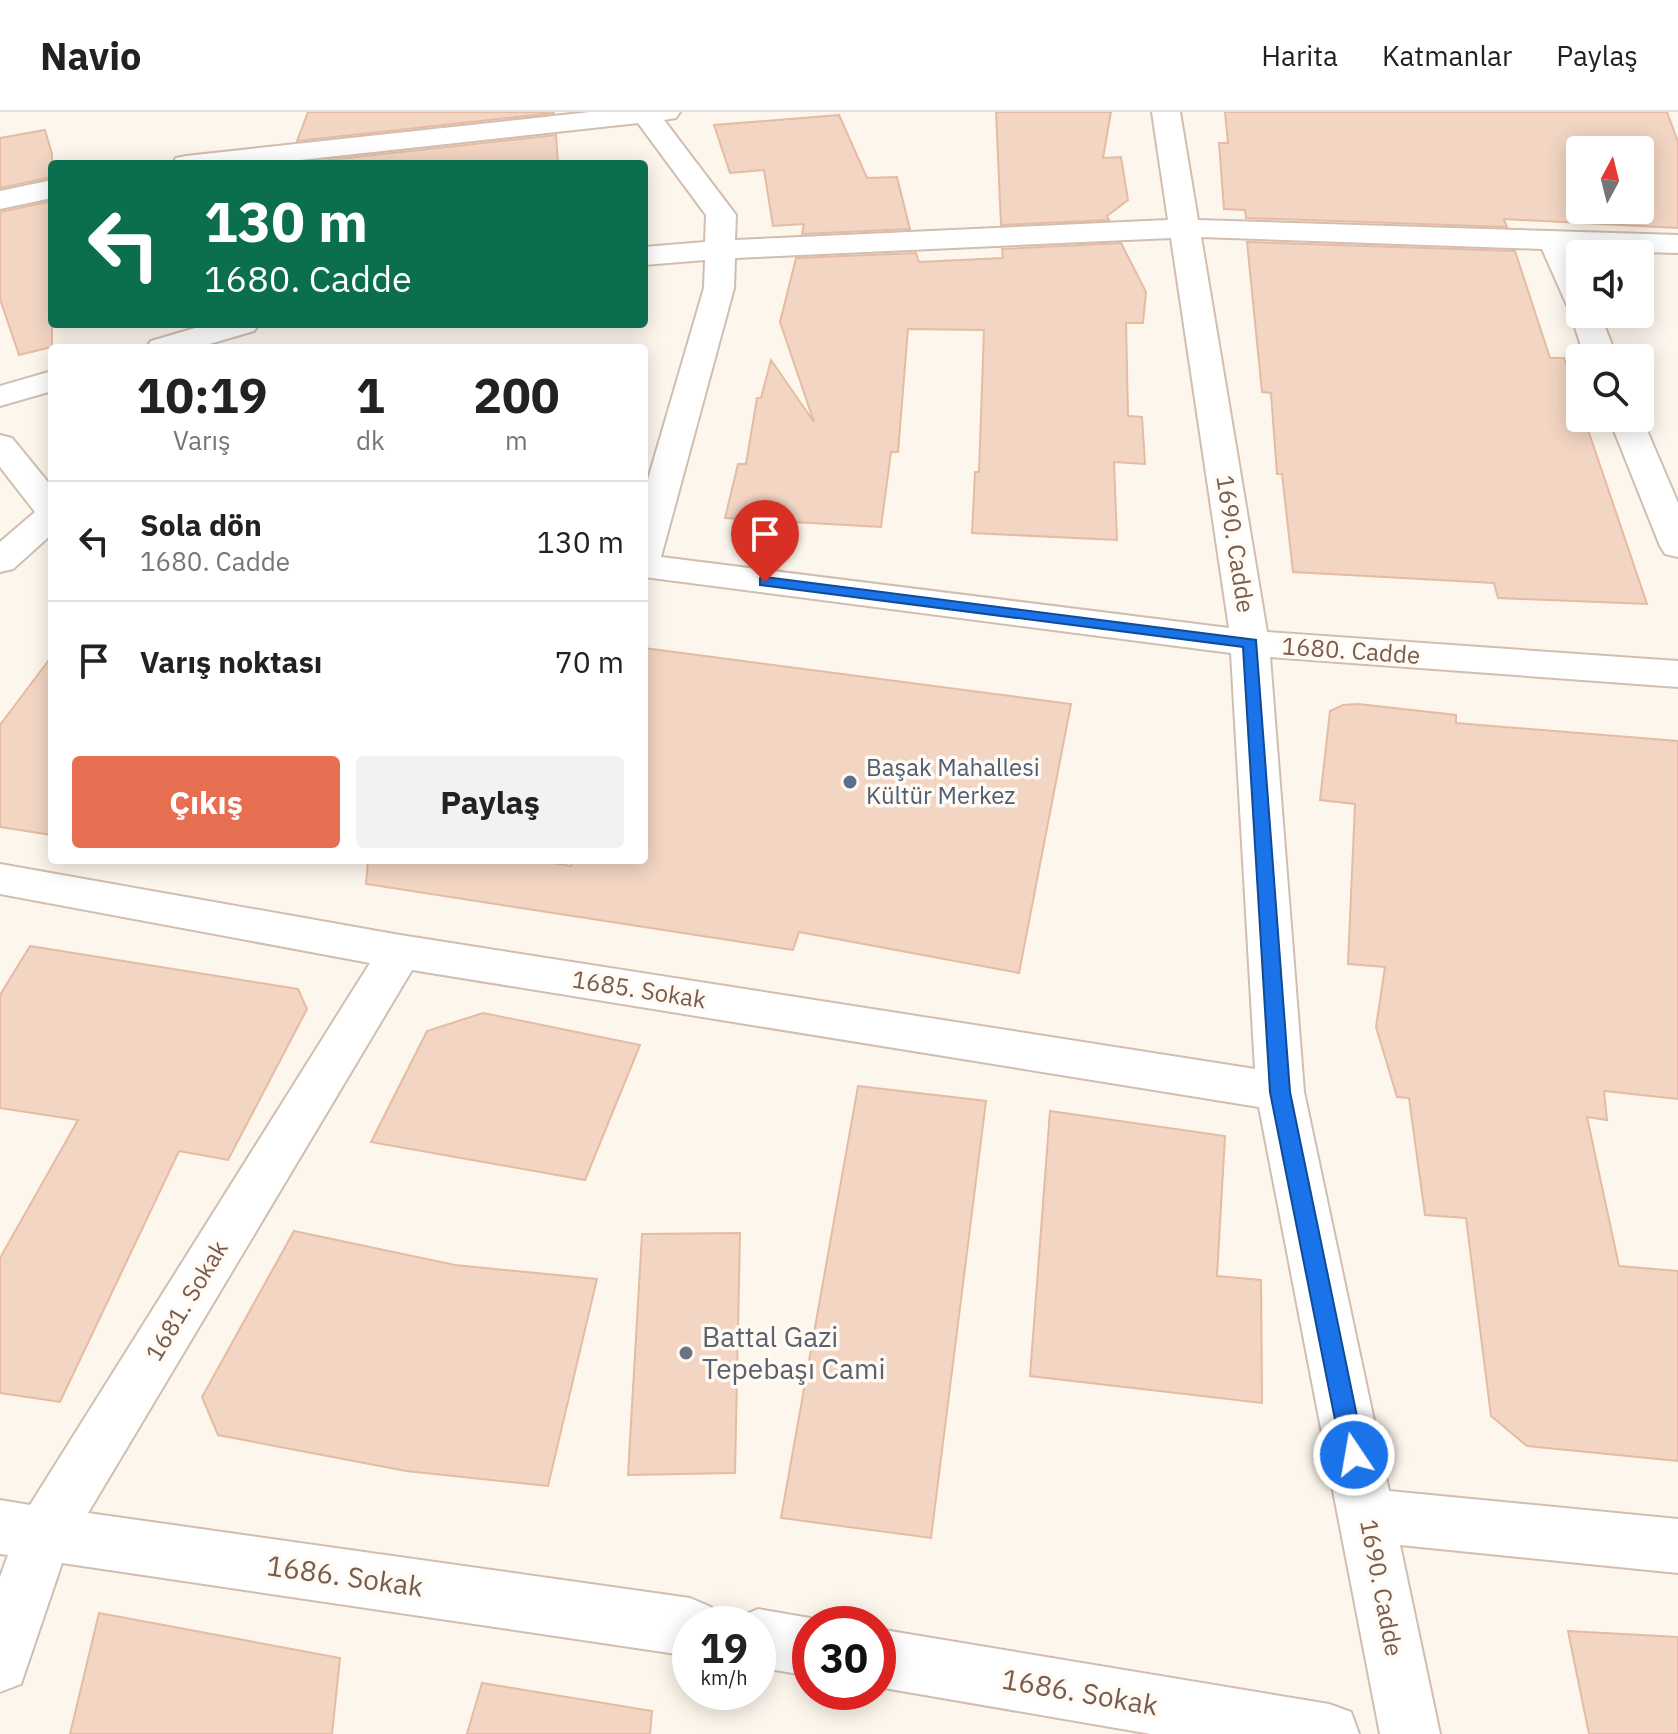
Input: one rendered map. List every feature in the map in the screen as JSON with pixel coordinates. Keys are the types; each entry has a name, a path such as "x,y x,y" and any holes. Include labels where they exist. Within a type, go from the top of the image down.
{"street":[{"name":"1690. Cadde","path":"1166,112 1250,643 1280,1092 1410,1734"},
{"path":"223,160 652,113 721,215 719,288 648,541"},
{"path":"0,200 48,190"},
{"path":"648,256 1185,228 1678,244"},
{"path":"1554,240 1566,270"},
{"path":"176,344 230,328"},
{"path":"0,396 48,382"},
{"path":"1632,432 1678,546"},
{"path":"0,445 48,507"},
{"path":"0,561 48,516"},
{"name":"1680. Cadde","path":"648,567 1250,643 1678,674"},
{"name":"1685. Sokak","path":"0,879 400,952 1280,1092"},
{"name":"1681. Sokak","path":"0,1663 22,1531 400,952"},
{"path":"1366,1515 1678,1546"},
{"name":"1686. Sokak","path":"22,1531 672,1624"},
{"name":"1686. Sokak","path":"896,1661 1329,1734"}],"building":[{"path":"308,112 554,112 554,113 297,141"},
{"path":"996,112 1111,112 1103,158 1121,157 1128,200 1107,216 1109,220 1001,225"},
{"path":"1225,112 1667,112 1678,142 1678,228 1601,224 1654,224 1654,136 1566,136 1566,222 1504,219 1507,227 1246,218 1245,210 1224,209 1219,143 1228,143"},
{"path":"839,115 867,178 897,177 910,229 802,234 804,224 773,226 764,170 730,173 714,125"},
{"path":"45,130 52,154 52,160 48,160 48,178 0,188 0,138"},
{"path":"556,135 558,160 328,160"},
{"path":"48,202 48,328 52,328 52,344 48,344 48,348 19,355 0,299 0,212"},
{"path":"1247,242 1515,251 1550,358 1564,358 1566,364 1566,432 1589,432 1647,604 1498,598 1494,583 1293,572 1282,474 1277,474 1271,393 1262,392"},
{"path":"1121,243 1146,292 1143,323 1126,323 1128,416 1142,417 1145,464 1114,462 1117,540 972,533 975,472 979,472 984,330 908,329 898,452 891,452 881,527 725,518 738,464 746,464 757,398 761,398 771,360 814,422 780,322 796,258 916,253 919,262 1003,258 1002,249"},
{"name":"Başak Mahallesi Kültür Merkez","path":"648,649 1071,704 1019,973 799,932 793,950 366,884 368,864 648,864"},
{"path":"48,661 48,834 0,827 0,725"},
{"path":"1343,705 1456,715 1456,723 1678,741 1678,1099 1604,1091 1607,1120 1587,1117 1619,1266 1678,1271 1678,1461 1527,1446 1491,1416 1466,1218 1425,1215 1409,1098 1397,1097 1376,1027 1385,967 1348,964 1355,804 1320,800 1330,711"},
{"path":"30,946 298,989 307,1009 228,1160 179,1151 60,1402 0,1393 0,1258 78,1120 0,1108 0,995"},
{"path":"483,1013 640,1045 585,1180 371,1142 427,1031"},
{"path":"858,1086 986,1101 931,1538 781,1518"},
{"path":"1050,1111 1225,1136 1217,1276 1261,1280 1262,1403 1030,1376"},
{"path":"294,1231 455,1265 597,1279 548,1486 406,1471 218,1435 202,1397"},
{"name":"Battal Gazi Tepebaşı Cami","path":"740,1233 735,1473 628,1475 642,1234"},
{"path":"99,1613 340,1658 332,1734 70,1734"},
{"path":"1568,1631 1678,1637 1678,1734 1589,1734"},
{"path":"482,1683 652,1711 650,1734 467,1734"}],"place":[{"name":"Başak Mahallesi Kültür Merkez","path":"850,782"},
{"name":"Battal Gazi Tepebaşı Cami","path":"686,1353"}],"route":[{"path":"765,582 1250,643 1280,1092 1354,1455"}]}
